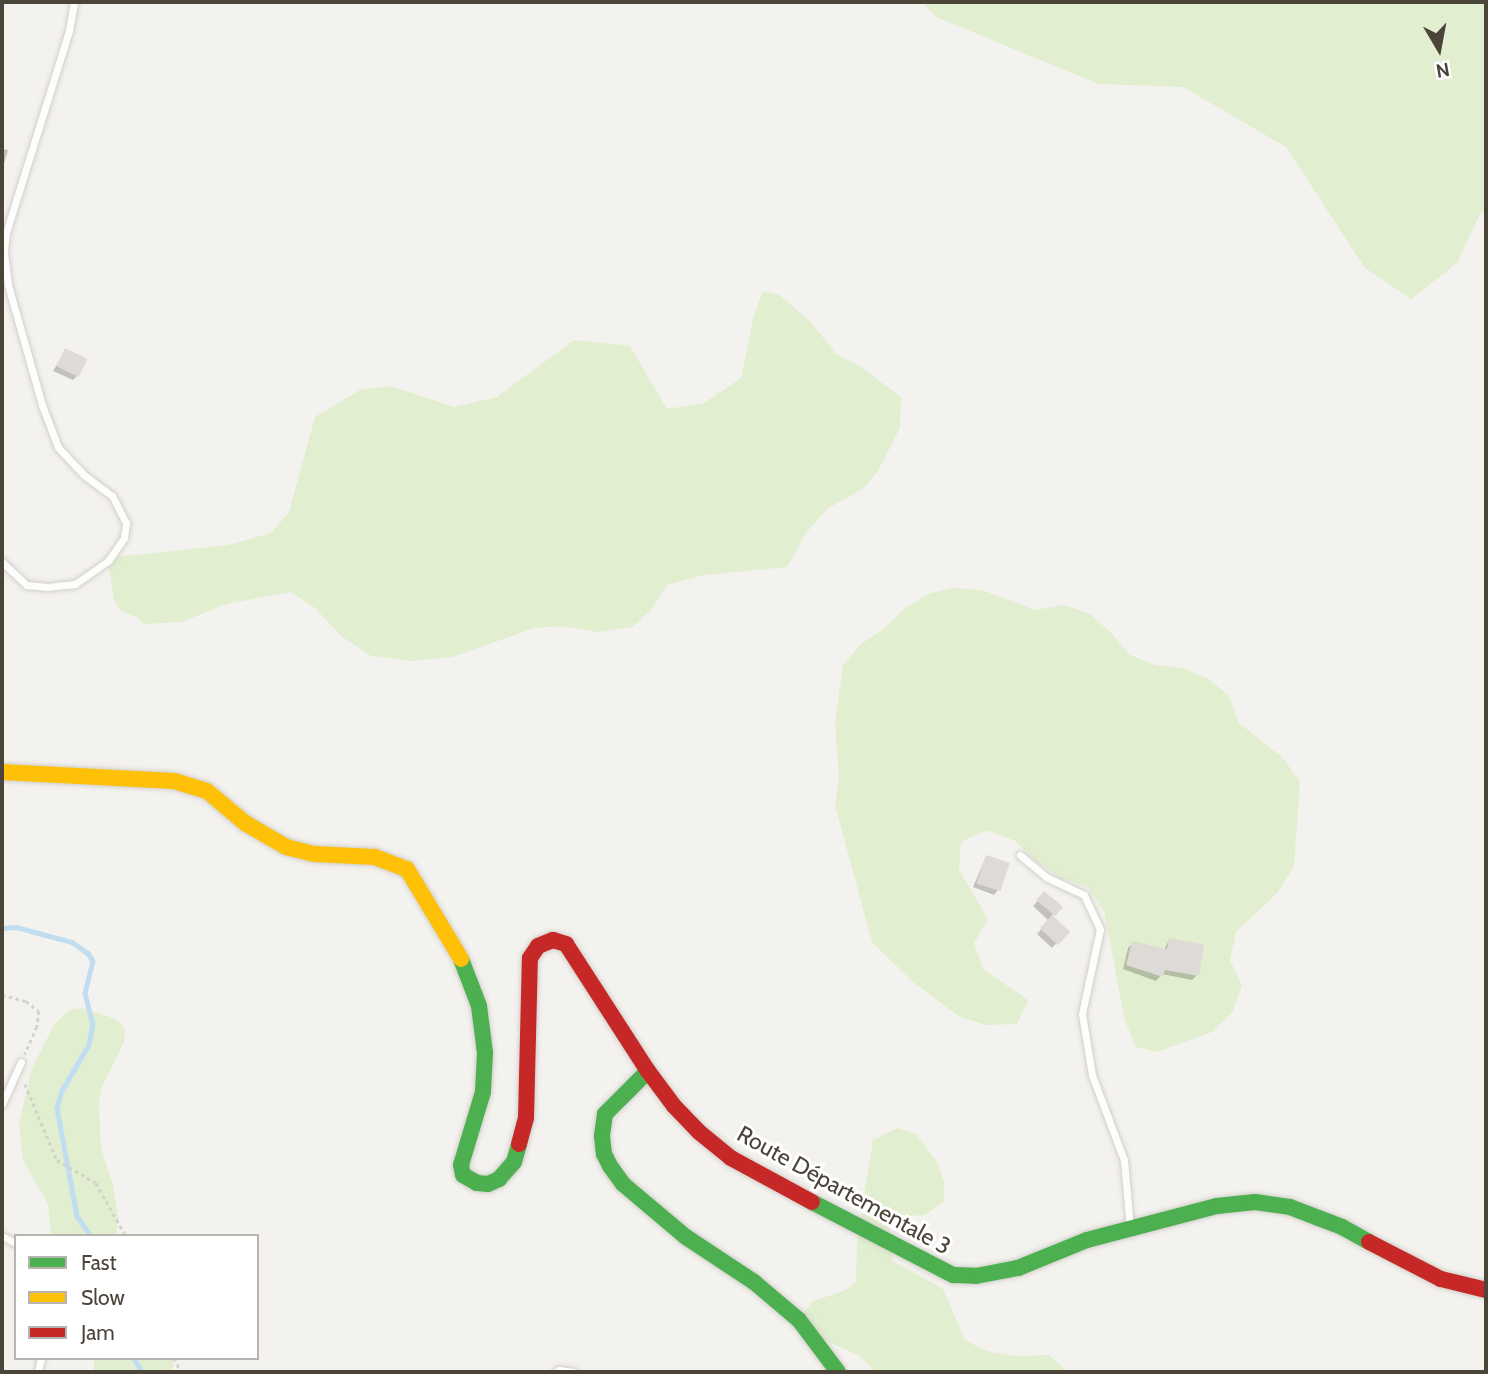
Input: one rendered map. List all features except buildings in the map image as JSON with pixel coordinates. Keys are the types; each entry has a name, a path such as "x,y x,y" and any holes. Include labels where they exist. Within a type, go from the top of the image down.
{"main road":[{"name":"Route Départementale 3","path":"2,772 174,781 207,791 245,823 286,847 314,854 375,857 407,869 457,948 479,1006 485,1053 483,1092 461,1165 463,1175 470,1180 488,1184 499,1179 514,1162 526,1118 530,958 538,946 553,940 566,944 648,1071 674,1106 731,1158 927,1264 953,1275 976,1276 1018,1268 1087,1240 1217,1206 1255,1202 1290,1207 1342,1227 1412,1267 1441,1279 1486,1290"},
{"path":"648,1071 605,1114 602,1136 604,1154 610,1166 623,1184 686,1237 754,1282 799,1320 838,1372"}],"lane":[{"path":"2,562 27,584 47,587 75,584 108,561 124,538 126,523 122,509 113,496 83,474 58,447 42,405 8,285 4,251 6,233 69,31 74,2"},
{"path":"1020,855 1046,877 1084,895 1100,929 1082,1014 1092,1075 1124,1160 1130,1229"},
{"path":"2,1104 21,1062"},
{"path":"556,1372 574,1372"}],"path":[{"path":"2,995 26,1002 39,1011 37,1027 21,1062 23,1079 57,1160 96,1183 125,1234"}],"green space":[{"path":"922,2 1486,2 1486,210 1481,212 1457,263 1411,299 1365,268 1286,147 1183,87 1099,84 936,17"},
{"path":"763,291 779,295 810,321 836,354 860,366 901,397 900,428 878,471 864,488 827,509 806,533 787,567 704,575 667,585 651,610 632,627 596,632 563,626 534,628 453,657 411,661 371,656 341,636 315,608 291,592 226,604 182,622 143,624 137,617 122,612 114,600 109,568 115,557 228,545 271,533 289,512 315,417 360,390 390,386 454,407 497,397 574,340 630,346 667,409 704,403 741,378 754,315"},
{"path":"954,588 982,590 1035,610 1064,605 1090,614 1130,655 1155,665 1183,668 1209,679 1229,696 1239,723 1283,758 1300,782 1294,867 1277,893 1236,932 1230,960 1242,986 1232,1013 1212,1032 1157,1052 1136,1047 1125,1021 1104,911 1087,887 1060,878 1036,861 1015,841 987,830 961,842 959,870 988,919 974,943 983,969 1028,1000 1017,1024 987,1025 960,1017 913,982 872,942 835,805 839,778 835,722 843,665 861,644 885,628 904,609 928,594"},
{"path":"83,1008 116,1019 125,1029 124,1042 102,1087 99,1102 101,1148 113,1185 118,1216 117,1234 51,1234 48,1204 23,1160 19,1123 32,1068 54,1025 69,1010"},
{"path":"898,1128 916,1134 938,1163 944,1182 944,1201 925,1215 907,1216 890,1223 888,1245 893,1261 943,1289 965,1340 986,1351 1015,1356 1049,1355 1068,1372 872,1372 870,1365 858,1355 824,1340 801,1316 813,1301 844,1291 856,1282 857,1238 873,1140"},
{"path":"94,1360 173,1360 173,1372 94,1372"}],"waterway":[{"path":"2,928 16,927 72,942 88,953 93,961 85,993 93,1024 89,1045 62,1091 57,1108 77,1216 90,1234"},
{"path":"135,1360 142,1372"}],"traffic: fast":[{"path":"461,959 479,1006 485,1053 483,1092 461,1165 463,1175 477,1183 488,1184 499,1179 514,1162 519,1144"},
{"path":"648,1071 605,1114 602,1136 604,1154 610,1166 623,1184 686,1237 754,1282 799,1320 838,1372"},
{"path":"812,1202 953,1275 976,1276 1018,1268 1087,1240 1217,1206 1255,1202 1290,1207 1342,1227 1369,1242"}],"traffic: slow":[{"path":"2,772 174,781 207,791 245,823 286,847 314,854 375,857 407,869 461,959"}],"traffic: jam":[{"path":"519,1144 526,1118 530,958 538,946 553,940 566,944 648,1071 674,1106 699,1132 731,1158 812,1202"},
{"path":"1369,1242 1441,1279 1486,1290"}]}
